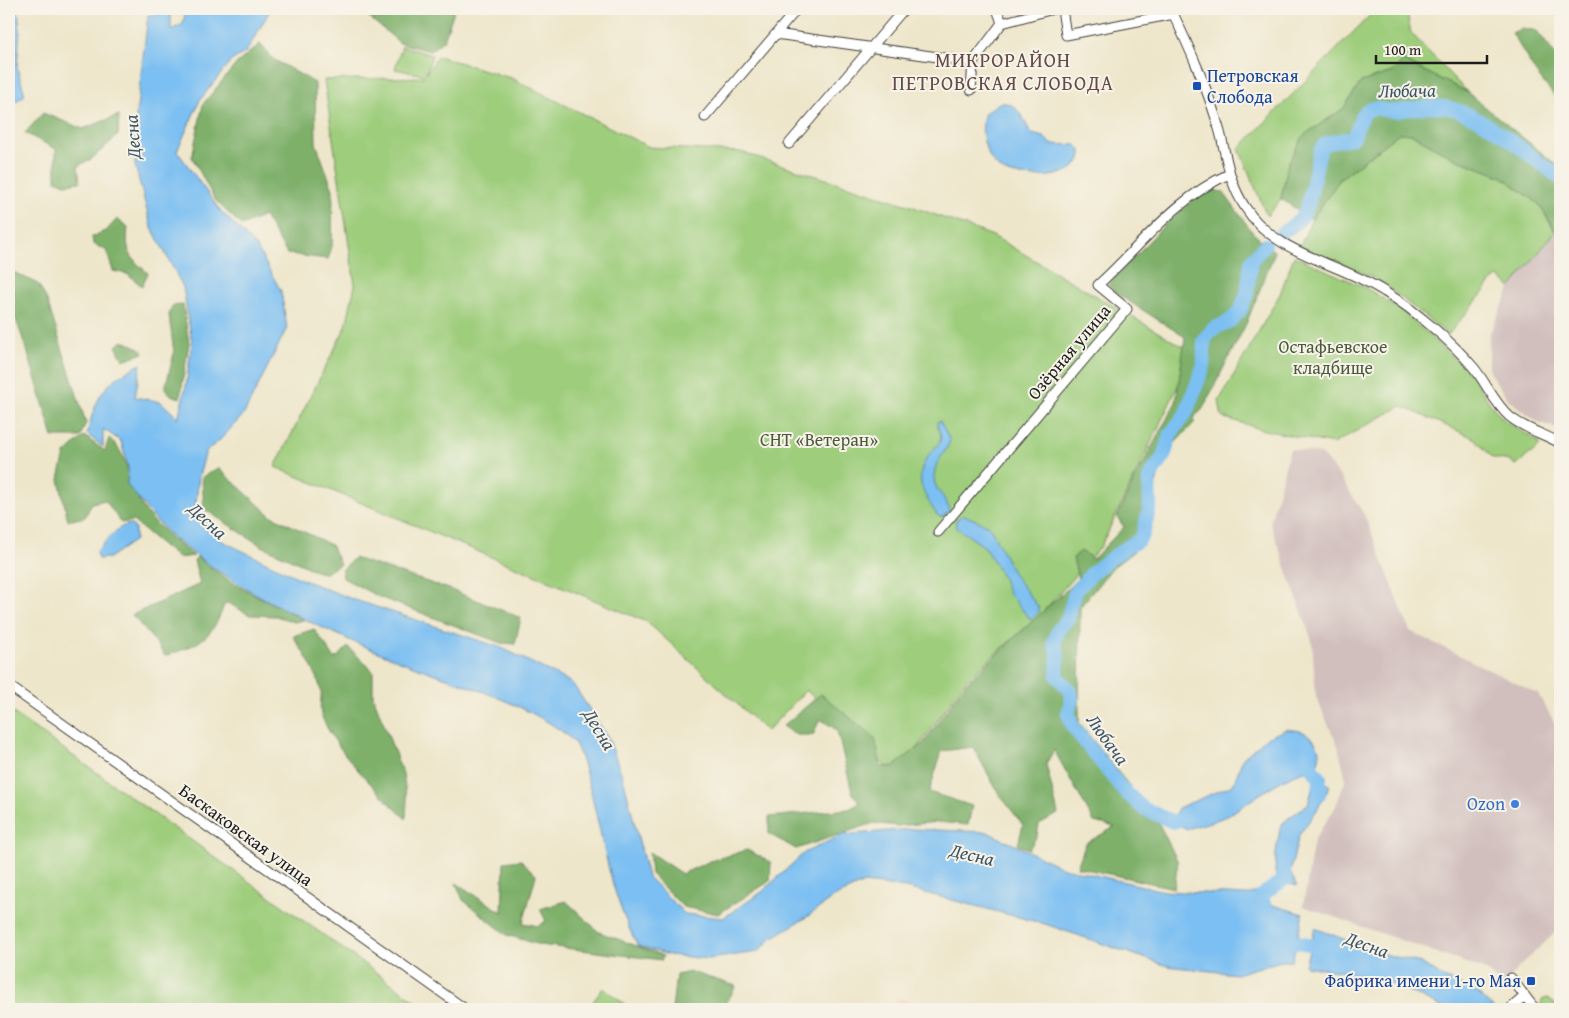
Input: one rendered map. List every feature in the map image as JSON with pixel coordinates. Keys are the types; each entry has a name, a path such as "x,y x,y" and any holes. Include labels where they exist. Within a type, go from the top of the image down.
{"street":[{"path":"705,117 797,9"},
{"path":"789,144 904,9"},
{"path":"997,9 1002,23"},
{"path":"972,90 972,62 1002,23 1053,9"},
{"path":"1062,9 1066,35 1173,12 1210,100 1229,174 1245,207 1268,233 1287,246 1369,282 1386,292 1465,359 1508,416 1522,426 1560,443"},
{"path":"776,34 972,62"},
{"name":"Озёрная улица","path":"938,532 1127,309 1098,285 1130,255 1162,219 1190,195 1229,174"},
{"name":"Баскаковская улица","path":"9,686 465,1009"},
{"path":"1511,978 1535,1009"},
{"path":"1510,1009 1525,996"}],"shaded area":[{"path":"1555,232 1560,238 1560,430 1536,421 1509,400 1489,372 1489,335 1511,287"},
{"path":"1290,449 1321,454 1338,474 1364,514 1410,631 1538,694 1560,732 1560,928 1517,969 1503,986 1486,970 1303,906 1314,840 1335,808 1346,779 1338,746 1316,697 1312,641 1270,523"},
{"path":"896,998 938,1009 893,1009"}],"green space":[{"path":"359,9 448,9 454,11 444,40 430,51 400,43"},
{"path":"1376,9 1406,9 1411,33 1467,92 1404,61 1392,72 1361,82 1343,109 1304,135 1288,163 1281,199 1267,216 1239,149"},
{"path":"1522,28 1537,31 1560,61 1560,103 1536,73 1512,33"},
{"path":"260,44 273,59 315,83 316,143 333,190 332,247 328,259 287,254 264,216 242,226 215,200 192,157 203,104 237,63"},
{"name":"СНТ «Ветеран»","path":"402,46 432,55 426,73 438,56 511,78 649,147 741,152 911,206 993,236 1194,353 1101,546 1042,613 967,679 897,777 806,690 767,731 647,622 275,467 346,326 355,285 324,80 423,77 424,75 395,69"},
{"path":"1404,61 1467,92 1560,168 1560,238 1539,204 1501,176 1455,159 1412,134 1399,133 1340,179 1312,219 1281,199 1288,163 1304,135 1343,109 1361,82 1392,72"},
{"path":"43,113 83,129 119,115 118,135 93,158 78,166 80,182 65,184 56,180 56,149 25,133"},
{"name":"Остафьевское кладбище","path":"1399,133 1412,134 1455,159 1501,176 1539,204 1555,232 1511,287 1497,276 1448,335 1389,288 1372,277 1300,246 1312,219 1340,179"},
{"path":"1206,189 1223,192 1253,233 1275,252 1246,324 1202,410 1195,416 1194,423 1174,444 1163,462 1156,483 1151,528 1142,545 1113,567 1080,607 1079,723 1158,822 1178,862 1174,888 1077,867 1086,843 1115,827 1094,822 1054,750 1046,764 1058,814 1039,824 1037,836 1029,849 1018,845 1023,825 999,794 973,747 942,751 929,792 972,806 968,825 937,822 897,826 874,823 796,849 769,834 769,817 849,809 860,803 852,792 837,730 820,719 813,735 796,735 783,726 821,694 875,738 881,767 894,766 923,744 967,682 1078,579 1073,558 1081,551 1093,559 1124,527 1117,517 1134,480 1176,402 1185,337 1122,297 1108,285 1167,222"},
{"path":"117,219 128,227 127,242 130,253 148,273 142,286 127,274 113,271 106,250 93,244 92,237 107,230"},
{"name":"Остафьевское кладбище","path":"1294,256 1366,288 1401,310 1469,372 1491,405 1504,420 1539,442 1539,447 1516,465 1510,461 1493,458 1474,438 1401,406 1333,444 1264,430 1222,417 1219,401 1280,294"},
{"path":"9,270 38,284 46,298 86,423 80,437 53,437 26,347 9,301"},
{"path":"183,305 189,343 180,398 171,395 165,389 174,353 169,315 172,306"},
{"path":"123,341 140,348 144,353 123,360 116,346"},
{"path":"84,436 105,451 109,438 115,444 124,459 135,493 143,508 164,531 194,556 178,558 133,521 121,523 105,500 92,503 85,517 68,521 59,479 65,454"},
{"path":"218,468 270,515 331,545 340,564 326,573 318,572 262,546 204,509 202,477"},
{"path":"197,557 231,582 304,620 294,622 276,616 250,615 228,603 224,605 214,626 203,639 187,648 165,656 132,615 200,584 194,560"},
{"path":"354,558 449,589 521,618 515,644 501,643 379,597 343,578 342,570"},
{"path":"314,629 335,659 348,647 373,671 373,696 403,774 407,800 406,819 358,770 327,728 320,711 321,691 319,684 309,662 293,636"},
{"path":"9,710 427,1009 9,1009"},
{"path":"747,850 771,862 770,881 718,914 683,907 651,874 649,852 682,874 710,861"},
{"path":"521,860 536,875 523,923 538,926 546,921 540,909 566,901 599,932 663,956 662,960 540,945 507,935 463,900 456,883 502,912 504,862"},
{"path":"691,972 736,986 723,1009 672,1009 676,975"},
{"path":"603,988 629,1007 628,1009 601,1009 592,1003"},
{"path":"1547,998 1555,1003 1555,1009 1542,1009 1542,1000"}],"water":[{"path":"9,9 18,9 20,30 17,67 25,95 15,102 9,94"},
{"path":"186,9 271,9 246,52 231,61 200,100 177,151 219,209 257,248 281,291 287,328 244,414 220,440 206,451 199,476 195,510 220,540 301,579 352,599 502,648 572,683 608,737 624,781 648,877 685,914 723,918 762,892 804,853 842,835 913,829 987,832 1064,868 1164,891 1245,895 1259,892 1273,905 1303,914 1292,961 1281,961 1236,974 1167,966 1045,924 906,888 864,883 834,897 807,917 773,937 758,952 708,959 669,955 638,946 615,892 587,778 573,741 559,729 519,707 349,640 256,594 227,577 174,538 156,520 127,485 128,467 121,441 103,429 103,447 87,434 94,409 104,391 118,377 141,364 135,397 161,402 178,418 186,386 192,342 183,287 151,226 135,165 136,117 148,15 171,13 171,30 183,24"},
{"path":"999,103 1006,103 1015,108 1032,134 1044,137 1051,144 1076,145 1081,150 1080,160 1074,167 1064,172 1041,177 1017,175 1000,169 989,156 983,138 985,113"},
{"path":"940,421 950,440 936,465 934,476 936,486 947,503 949,512 942,517 938,516 925,495 921,480 923,464 940,441 941,436 937,422"},
{"path":"964,515 989,526 1015,576 1039,608 1039,612 1032,619 1029,618 1008,592 1003,578 986,548 956,527 956,520"},
{"path":"130,524 135,528 135,540 109,558 98,559 96,552 115,531"},
{"path":"1287,729 1303,732 1316,743 1319,759 1314,769 1290,776 1220,819 1187,829 1173,822 1178,808 1233,785 1243,758 1266,738"},
{"path":"1320,778 1330,786 1317,810 1299,835 1290,872 1297,886 1282,882 1275,873 1280,828 1286,820 1308,804 1314,783"},
{"path":"1315,928 1380,953 1421,963 1446,979 1476,992 1495,1009 1445,1009 1398,986 1382,981 1351,973 1305,966"}],"waterway":[{"name":"Любача","path":"1282,233 1299,220 1305,211 1312,190 1321,149 1324,145 1331,142 1354,137 1362,117 1368,110 1373,109 1394,111 1443,107 1457,110 1488,125 1560,178"},
{"name":"Любача","path":"1190,817 1173,822 1143,808 1123,790 1073,727 1068,713 1072,699 1071,692 1057,676 1058,654 1054,642 1059,629 1068,618 1075,592 1094,571 1139,540 1143,534 1150,506 1149,478 1165,454 1170,435 1186,413 1204,365 1204,340 1213,329 1230,321 1240,311 1247,294 1251,261 1265,245"},
{"name":"Любача","path":"1301,755 1320,778 1319,795"},
{"name":"Любача","path":"1266,913 1262,895 1285,879 1283,864"},
{"name":"Десна","path":"1278,940 1304,943 1328,950"}],"place":[{"name":"Петровская Слобода","path":"1197,86"},
{"name":"Ozon","path":"1515,804"},
{"name":"Фабрика имени 1-го Мая","path":"1531,981"}],"district":[{"name":"МИКРОРАЙОН ПЕТРОВСКАЯ СЛОБОДА","path":"1003,72"}]}
